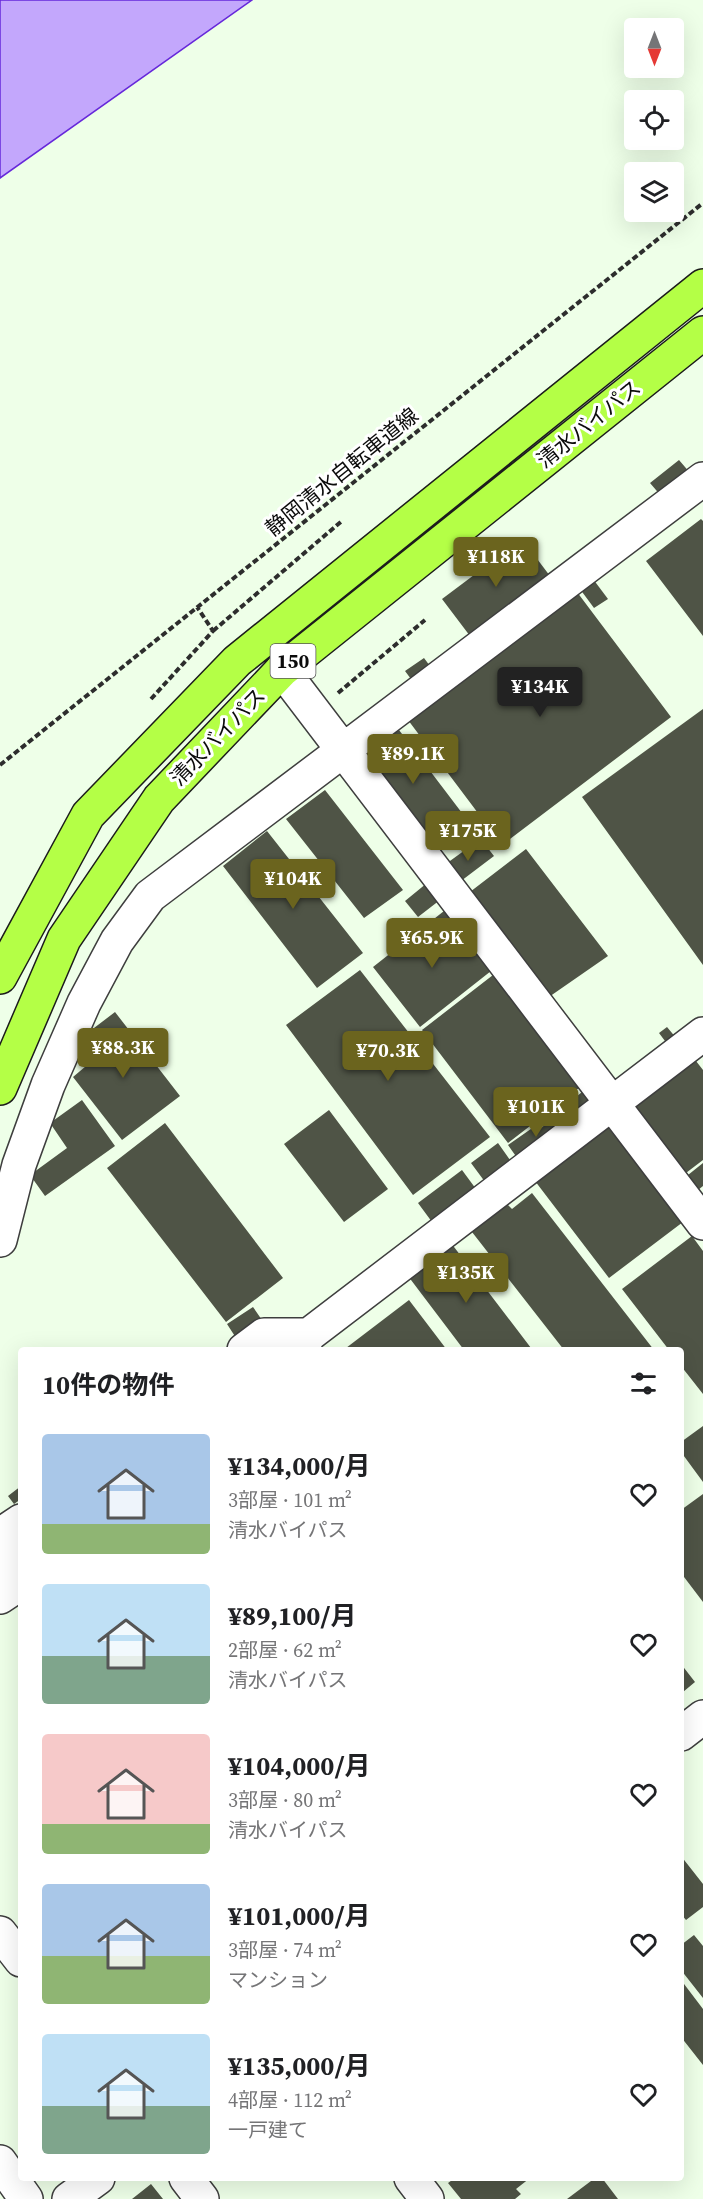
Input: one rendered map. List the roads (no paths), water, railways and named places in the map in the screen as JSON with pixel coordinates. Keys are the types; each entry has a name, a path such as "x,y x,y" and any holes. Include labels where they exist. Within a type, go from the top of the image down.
{"highway":[{"name":"清水バイパス","path":"0,977 88,816 237,661 703,286"},
{"name":"清水バイパス","path":"0,1088 64,939 159,799 282,670 703,333"}],"street":[{"path":"0,1240 19,1165 48,1085 84,1003 117,941 150,896 703,479"},
{"path":"282,670 703,1223"},
{"path":"248,1347 264,1335 300,1345 703,1034"},
{"path":"0,1535 18,1523"},
{"path":"684,1732 703,1717"},
{"path":"0,1933 18,1956"},
{"path":"0,2162 26,2199"},
{"path":"69,2199 94,2181"},
{"path":"188,2181 202,2199"},
{"path":"413,2181 427,2199"}]}
